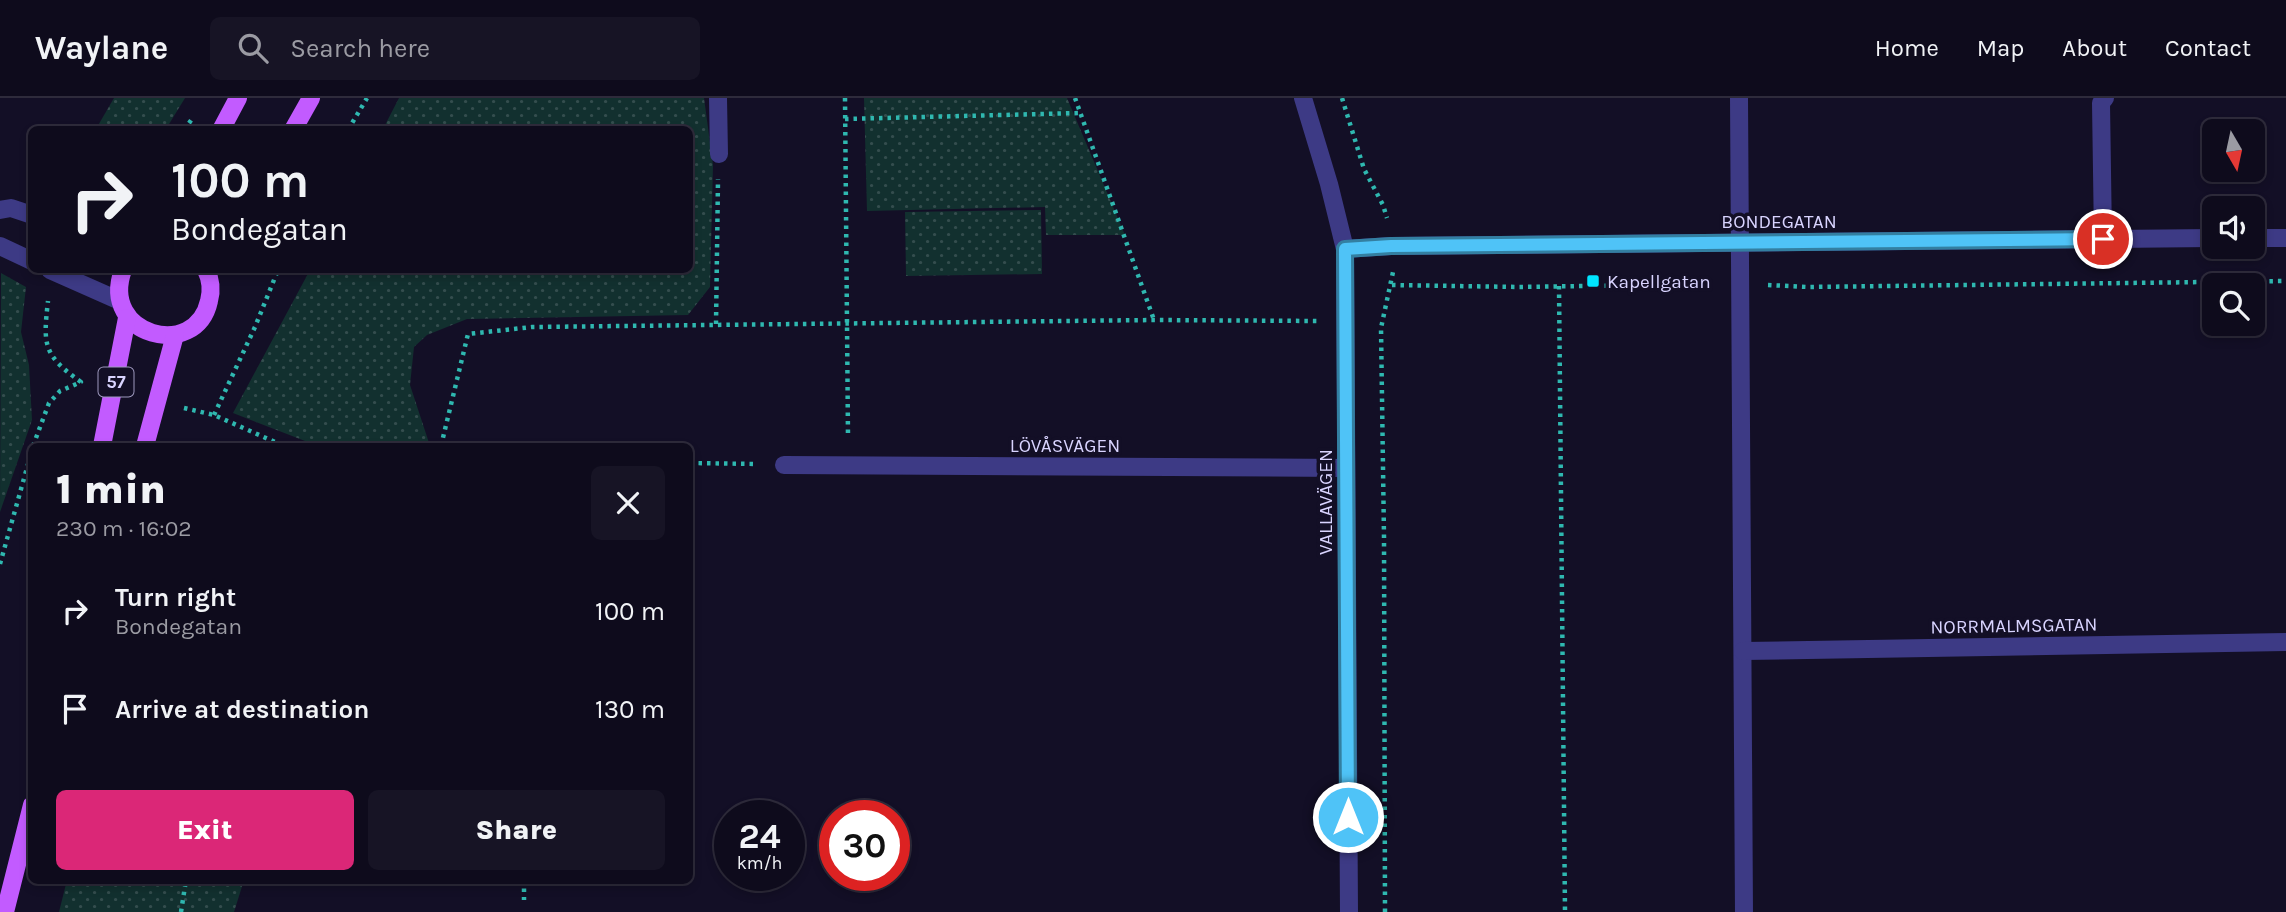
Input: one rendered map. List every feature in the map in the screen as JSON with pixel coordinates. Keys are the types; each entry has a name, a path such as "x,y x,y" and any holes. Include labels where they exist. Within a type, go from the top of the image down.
{"main road":[{"path":"223,126 238,98"},
{"path":"295,126 311,98"},
{"name":"57","path":"102,443 123,309 118,286 122,273"},
{"path":"123,309 141,329 157,336 175,335 189,329 204,313 211,291 209,273"},
{"name":"57","path":"146,443 175,335"},
{"path":"5,912 28,821"}],"street":[{"path":"718,98 719,154"},
{"name":"VALLAVÄGEN","path":"1303,98 1345,249 1349,912"},
{"path":"1739,98 1744,912"},
{"path":"2103,239 2101,103 2105,98"},
{"path":"0,209 11,208 28,214"},
{"name":"BONDEGATAN","path":"1345,249 1391,246 2202,238"},
{"path":"2265,238 2286,238"},
{"path":"0,246 28,259"},
{"path":"56,273 123,309"},
{"name":"LÖVÅSVÄGEN","path":"784,464 1346,468"},
{"name":"NORRMALMSGATAN","path":"1744,651 2286,642"}],"path":[{"path":"350,126 367,98"},
{"path":"845,98 848,465"},
{"path":"1074,98 1154,320"},
{"path":"1342,98 1364,169 1383,205 1394,271 1381,327 1385,912"},
{"path":"845,119 1080,113"},
{"path":"716,325 719,154"},
{"path":"277,273 214,415 277,443"},
{"path":"1392,285 1740,284 1808,287 2286,281"},
{"path":"1559,286 1565,912"},
{"path":"34,443 49,403 60,391 81,382 61,368 49,352 44,336 49,292"},
{"path":"442,443 468,334 532,327 1154,320 1383,321"},
{"path":"0,564 28,462"},
{"path":"693,463 784,464"},
{"path":"181,912 185,884"},
{"path":"524,884 524,900"}],"green space":[{"path":"114,98 185,98 168,126 98,126"},
{"path":"399,98 704,98 713,165 710,287 688,315 467,319 427,335 414,347 410,385 429,443 310,443 233,413 308,273 693,273 693,126 385,126"},
{"path":"864,98 1067,98 1125,235 1046,235 1045,207 867,211"},
{"path":"1041,210 1042,274 906,276 905,212"},
{"path":"1,273 26,287 21,332 29,365 32,420 0,512"},
{"path":"66,884 243,884 234,912 59,912"}],"place":[{"name":"Kapellgatan","path":"1593,281"}],"route":[{"path":"1348,817 1345,249 1391,246 2103,239"}]}
